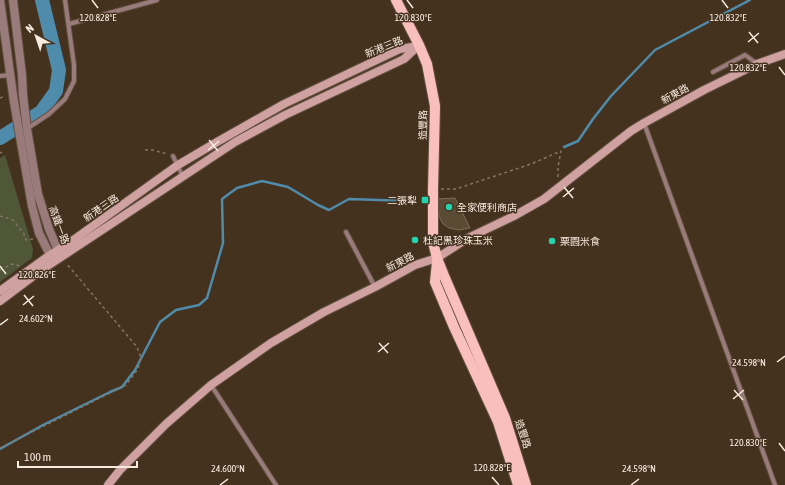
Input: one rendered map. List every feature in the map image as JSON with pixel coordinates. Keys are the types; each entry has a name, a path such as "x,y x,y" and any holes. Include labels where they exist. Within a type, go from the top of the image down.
{"main road":[{"name":"造豐路","path":"396,0 427,64 435,106 433,242 437,258 505,418 526,485"},
{"name":"造豐路","path":"437,258 435,282 498,422 518,485"}],"street":[{"name":"高鐵一路","path":"0,0 14,102 38,194 49,229 61,258"},
{"name":"高鐵一路","path":"13,0 27,129 24,140 32,206 39,233 50,255 61,258"},
{"path":"6,40 18,39"},
{"name":"新港三路","path":"0,291 178,166 217,142 284,104 400,49 419,45"},
{"name":"新港三路","path":"0,301 40,271 241,139 285,115 404,58 419,45"},
{"name":"新東路","path":"108,485 120,470 166,424 212,385 270,343 324,312 415,265 437,258 468,238 514,216 544,199 644,122 757,64 785,54"}],"lane":[{"path":"27,129 49,114 65,100 74,81 74,65 65,0"},
{"path":"68,24 157,0"},
{"path":"713,72 745,55 757,64"},
{"path":"0,76 10,75"},
{"path":"644,122 775,485"},
{"path":"173,156 183,177"},
{"path":"346,232 375,287"},
{"path":"212,385 276,485"}],"path":[{"path":"0,98 5,96"},
{"path":"145,150 152,150 173,156"},
{"path":"433,189 456,189 531,164 561,151 558,167 557,189"},
{"path":"0,216 13,220 24,234 26,240 33,238"},
{"path":"0,448 126,385 138,369 141,358 137,347 74,271 61,258"},
{"path":"0,270 12,264 25,267"}],"green space":[{"path":"5,155 33,249 32,258 0,282 0,158"}],"building":[{"name":"全家便利商店","path":"455,198 470,228 459,230 449,228 443,224 439,216 438,199"}],"waterway":[{"path":"0,138 41,112 56,91 59,70 42,0"},
{"path":"564,147 578,141 611,96 655,50 750,0"},
{"path":"0,449 43,425 122,387 135,370 160,322 176,310 199,305 207,298 223,243 222,199 237,188 262,181 288,187 329,210 349,199 409,201"}],"place":[{"name":"二張犁","path":"425,200"},
{"name":"全家便利商店","path":"449,207"},
{"name":"杜記黑珍珠玉米","path":"415,240"},
{"name":"栗園米食","path":"552,241"}]}
